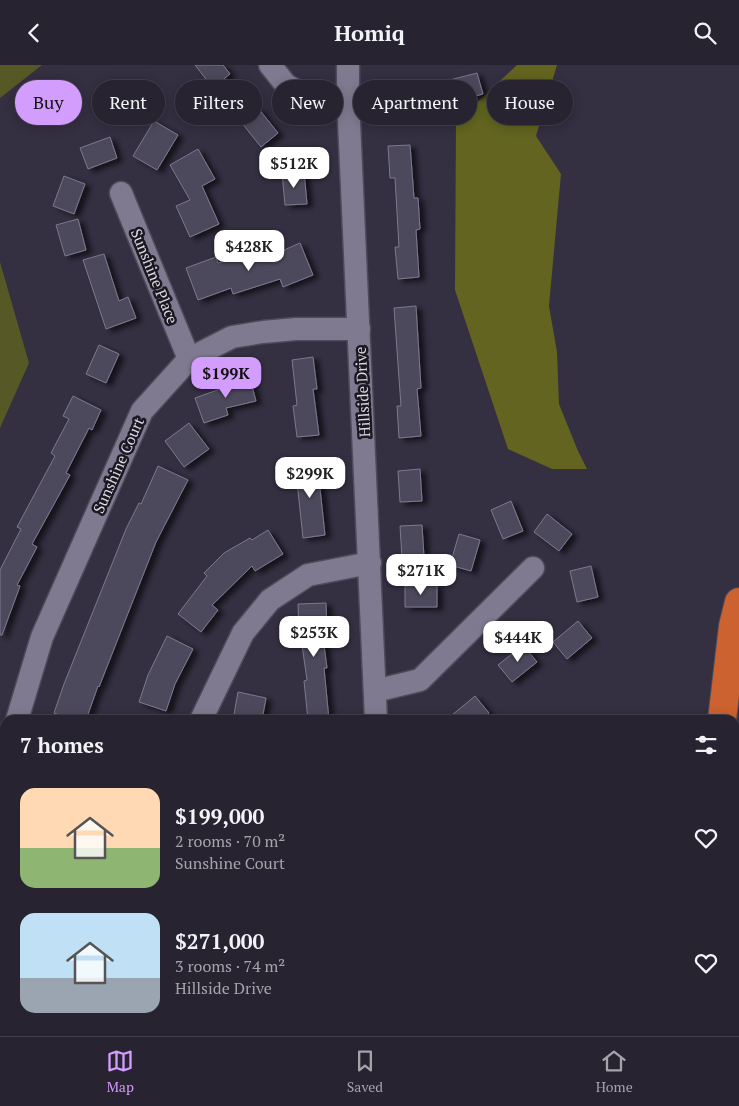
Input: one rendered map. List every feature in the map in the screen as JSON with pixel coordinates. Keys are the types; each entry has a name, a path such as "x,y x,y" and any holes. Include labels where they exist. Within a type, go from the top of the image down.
{"highway":[{"path":"723,715 733,627 739,602"}],"street":[{"path":"270,65 286,85 306,96 348,99"},
{"name":"Hillside Drive","path":"348,65 376,715"},
{"name":"Sunshine Place","path":"122,193 189,359"},
{"name":"Sunshine Court","path":"19,715 42,637 142,411 189,359 232,337 296,329 359,329"},
{"path":"203,715 242,633 270,600 308,575 370,563"},
{"path":"375,691 420,680 533,568"}],"green space":[{"path":"0,65 42,65 23,80 15,80 15,86 0,98"},
{"path":"0,262 29,363 0,428"}],"shaded area":[{"path":"517,65 557,65 553,80 501,80"},
{"path":"487,93 487,125 539,125 536,136 561,174 549,306 557,352 559,404 587,469 552,469 508,449 455,290 456,125 477,125 477,102"}],"building":[{"path":"195,65 223,65 230,74 223,80 207,80"},
{"path":"477,73 483,94 477,96 477,80 450,80"},
{"path":"262,113 278,133 261,147 243,125 262,125"},
{"path":"152,125 161,125 178,135 157,170 133,156"},
{"path":"110,137 117,158 88,169 80,148"},
{"path":"410,145 414,198 418,198 420,229 416,230 419,277 398,279 395,247 399,247 395,178 390,178 388,146"},
{"path":"198,149 215,179 202,186 219,224 190,237 176,206 190,200 170,165"},
{"path":"304,172 307,204 285,205 282,173"},
{"path":"64,176 85,184 74,214 53,206"},
{"path":"78,219 86,250 65,256 56,225"},
{"path":"300,243 313,275 283,287 280,279 233,294 231,288 198,300 186,268 216,257 218,263 253,252 257,262"},
{"path":"104,254 119,301 128,297 136,318 106,329 83,260"},
{"path":"416,306 421,388 417,389 421,436 399,438 397,406 401,406 394,308"},
{"path":"99,345 119,354 106,383 86,374"},
{"path":"313,357 317,389 313,389 319,435 297,437 293,406 297,405 292,360"},
{"path":"249,375 256,401 226,408 228,415 204,423 195,398 226,387 224,381"},
{"path":"73,396 101,410 92,430 89,428 66,473 70,475 32,544 37,547 17,585 20,586 2,635 0,635 0,570 21,529 17,527 55,456 51,453 69,419 63,416"},
{"path":"189,423 209,449 184,467 165,441"},
{"path":"317,461 325,535 303,538 295,463"},
{"path":"158,466 188,480 156,542 88,715 60,715 54,713 126,529 139,503 141,504"},
{"path":"420,469 422,501 400,502 398,471"},
{"path":"511,501 523,531 503,539 491,510"},
{"path":"547,514 572,534 559,551 534,532"},
{"path":"422,525 424,557 402,558 400,526"},
{"path":"268,530 283,554 255,571 252,566 212,605 218,610 201,632 178,614 207,576 204,573 224,553"},
{"path":"459,534 480,540 471,571 450,565"},
{"path":"591,566 598,597 577,602 570,571"},
{"path":"437,585 437,607 405,607 405,586"},
{"path":"326,603 327,630 322,630 327,668 324,668 329,715 307,715 304,681 307,680 299,631 298,604"},
{"path":"578,621 592,638 567,659 553,642"},
{"path":"167,636 193,649 175,684 166,711 139,702 148,675"},
{"path":"523,645 537,662 512,682 498,665"},
{"path":"238,692 266,698 263,715 234,715"},
{"path":"475,696 489,713 487,715 452,715"}]}
